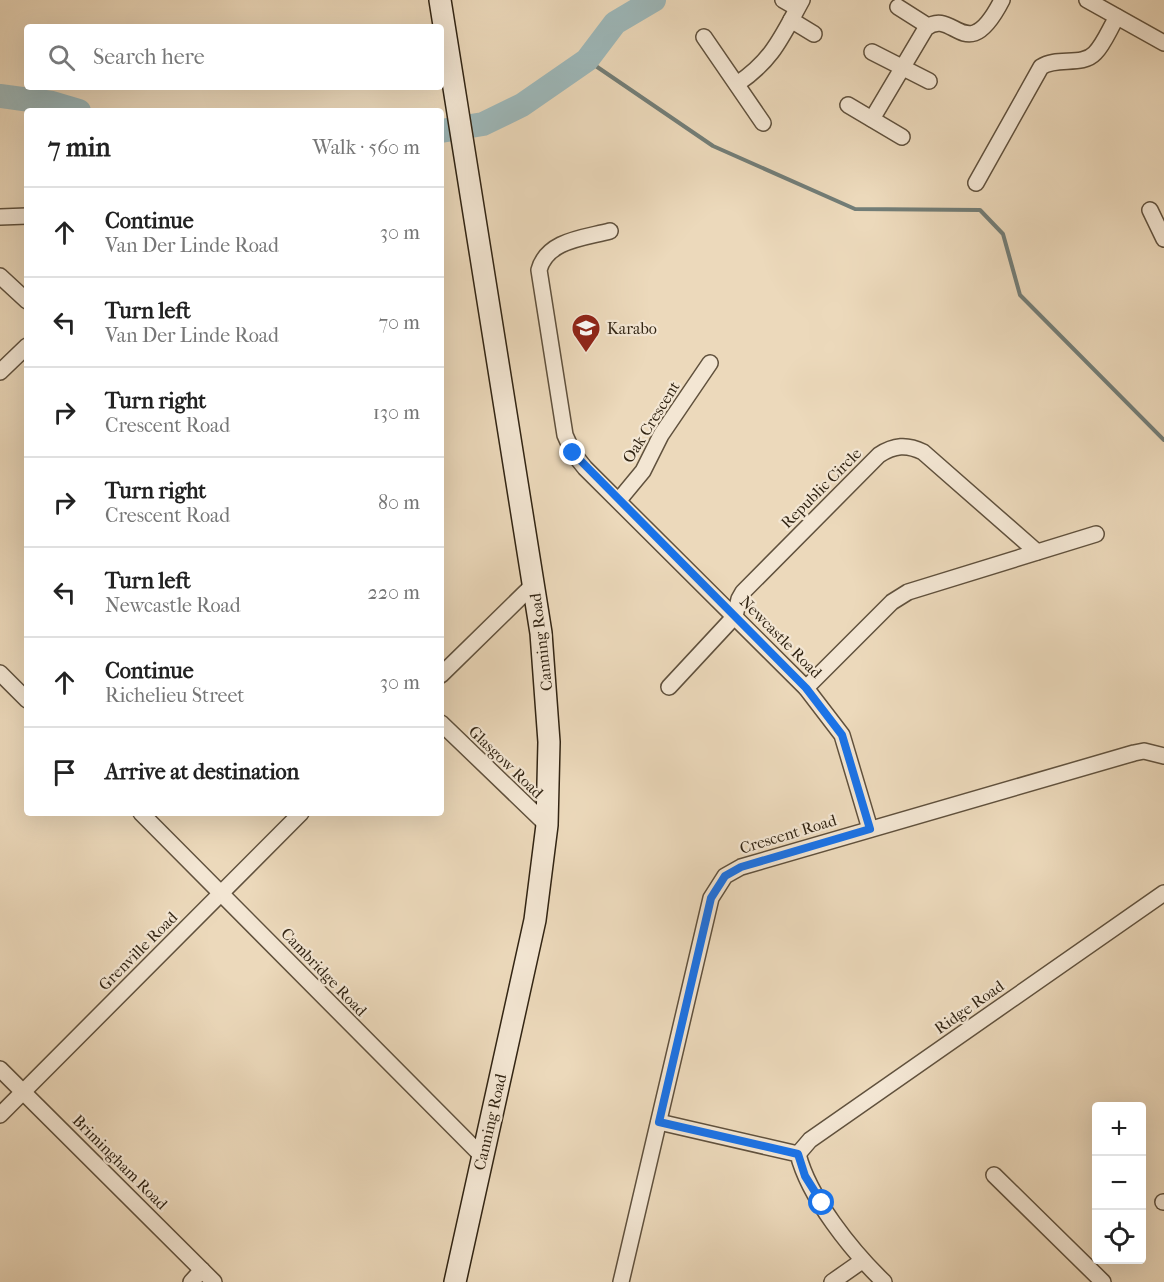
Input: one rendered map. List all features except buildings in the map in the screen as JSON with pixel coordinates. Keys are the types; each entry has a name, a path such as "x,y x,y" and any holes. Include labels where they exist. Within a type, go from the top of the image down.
{"main road":[{"name":"Canning Road","path":"440,0 443,24"},
{"name":"Canning Road","path":"444,28 534,584 548,703 548,825 536,920 455,1282"}],"street":[{"path":"783,0 797,9 814,34"},
{"path":"872,119 921,32 928,26 942,23 961,33 974,34 987,26 1002,0"},
{"path":"1087,0 1164,43"},
{"path":"898,7 928,26"},
{"path":"737,84 759,69 771,54 797,9"},
{"path":"976,183 1041,67 1055,60 1082,59 1095,54 1117,17"},
{"path":"704,37 762,123"},
{"path":"872,52 929,81"},
{"path":"848,105 902,137"},
{"path":"1150,210 1164,239"},
{"path":"0,217 24,216"},
{"name":"Newcastle Road","path":"610,231 552,249 541,261 539,280 568,443 585,468 806,688 842,735 870,829"},
{"path":"1,278 24,298"},
{"path":"0,372 24,349"},
{"name":"Oak Crescent","path":"619,500 643,471 661,435 710,363"},
{"name":"Republic Circle","path":"735,616 739,598 743,592 879,455 893,447 907,446 923,452 1037,552"},
{"path":"806,688 900,596 1096,534"},
{"path":"444,672 534,584"},
{"path":"669,687 735,616"},
{"path":"0,673 24,697"},
{"name":"Glasgow Road","path":"444,726 548,825"},
{"name":"Crescent Road","path":"621,1282 711,898 719,882 741,867 1134,753 1144,751 1164,756"},
{"name":"Cambridge Road","path":"144,816 482,1156"},
{"name":"Grenville Road","path":"0,1115 298,816"},
{"name":"Ridge Road","path":"798,1154 810,1140 1164,892"},
{"name":"Brimingham Road","path":"0,1069 214,1282"},
{"path":"659,1122 798,1154 811,1185 862,1261 884,1282"},
{"path":"994,1175 1102,1282"},
{"path":"832,1282 862,1261"},
{"path":"190,1282 202,1270"}],"waterway":[{"path":"444,130 483,124 522,105 587,60 615,23 654,0"},
{"path":"587,60 713,146 855,209 980,210 1003,234 1020,295 1164,440"},
{"path":"0,96 52,103 69,108"}],"place":[{"name":"Karabo","path":"586,354"}],"route":[{"path":"573,453 585,468 806,688 836,726 846,746 870,829 732,870 719,882 711,898 659,1122 798,1154 805,1176 822,1203"}]}
